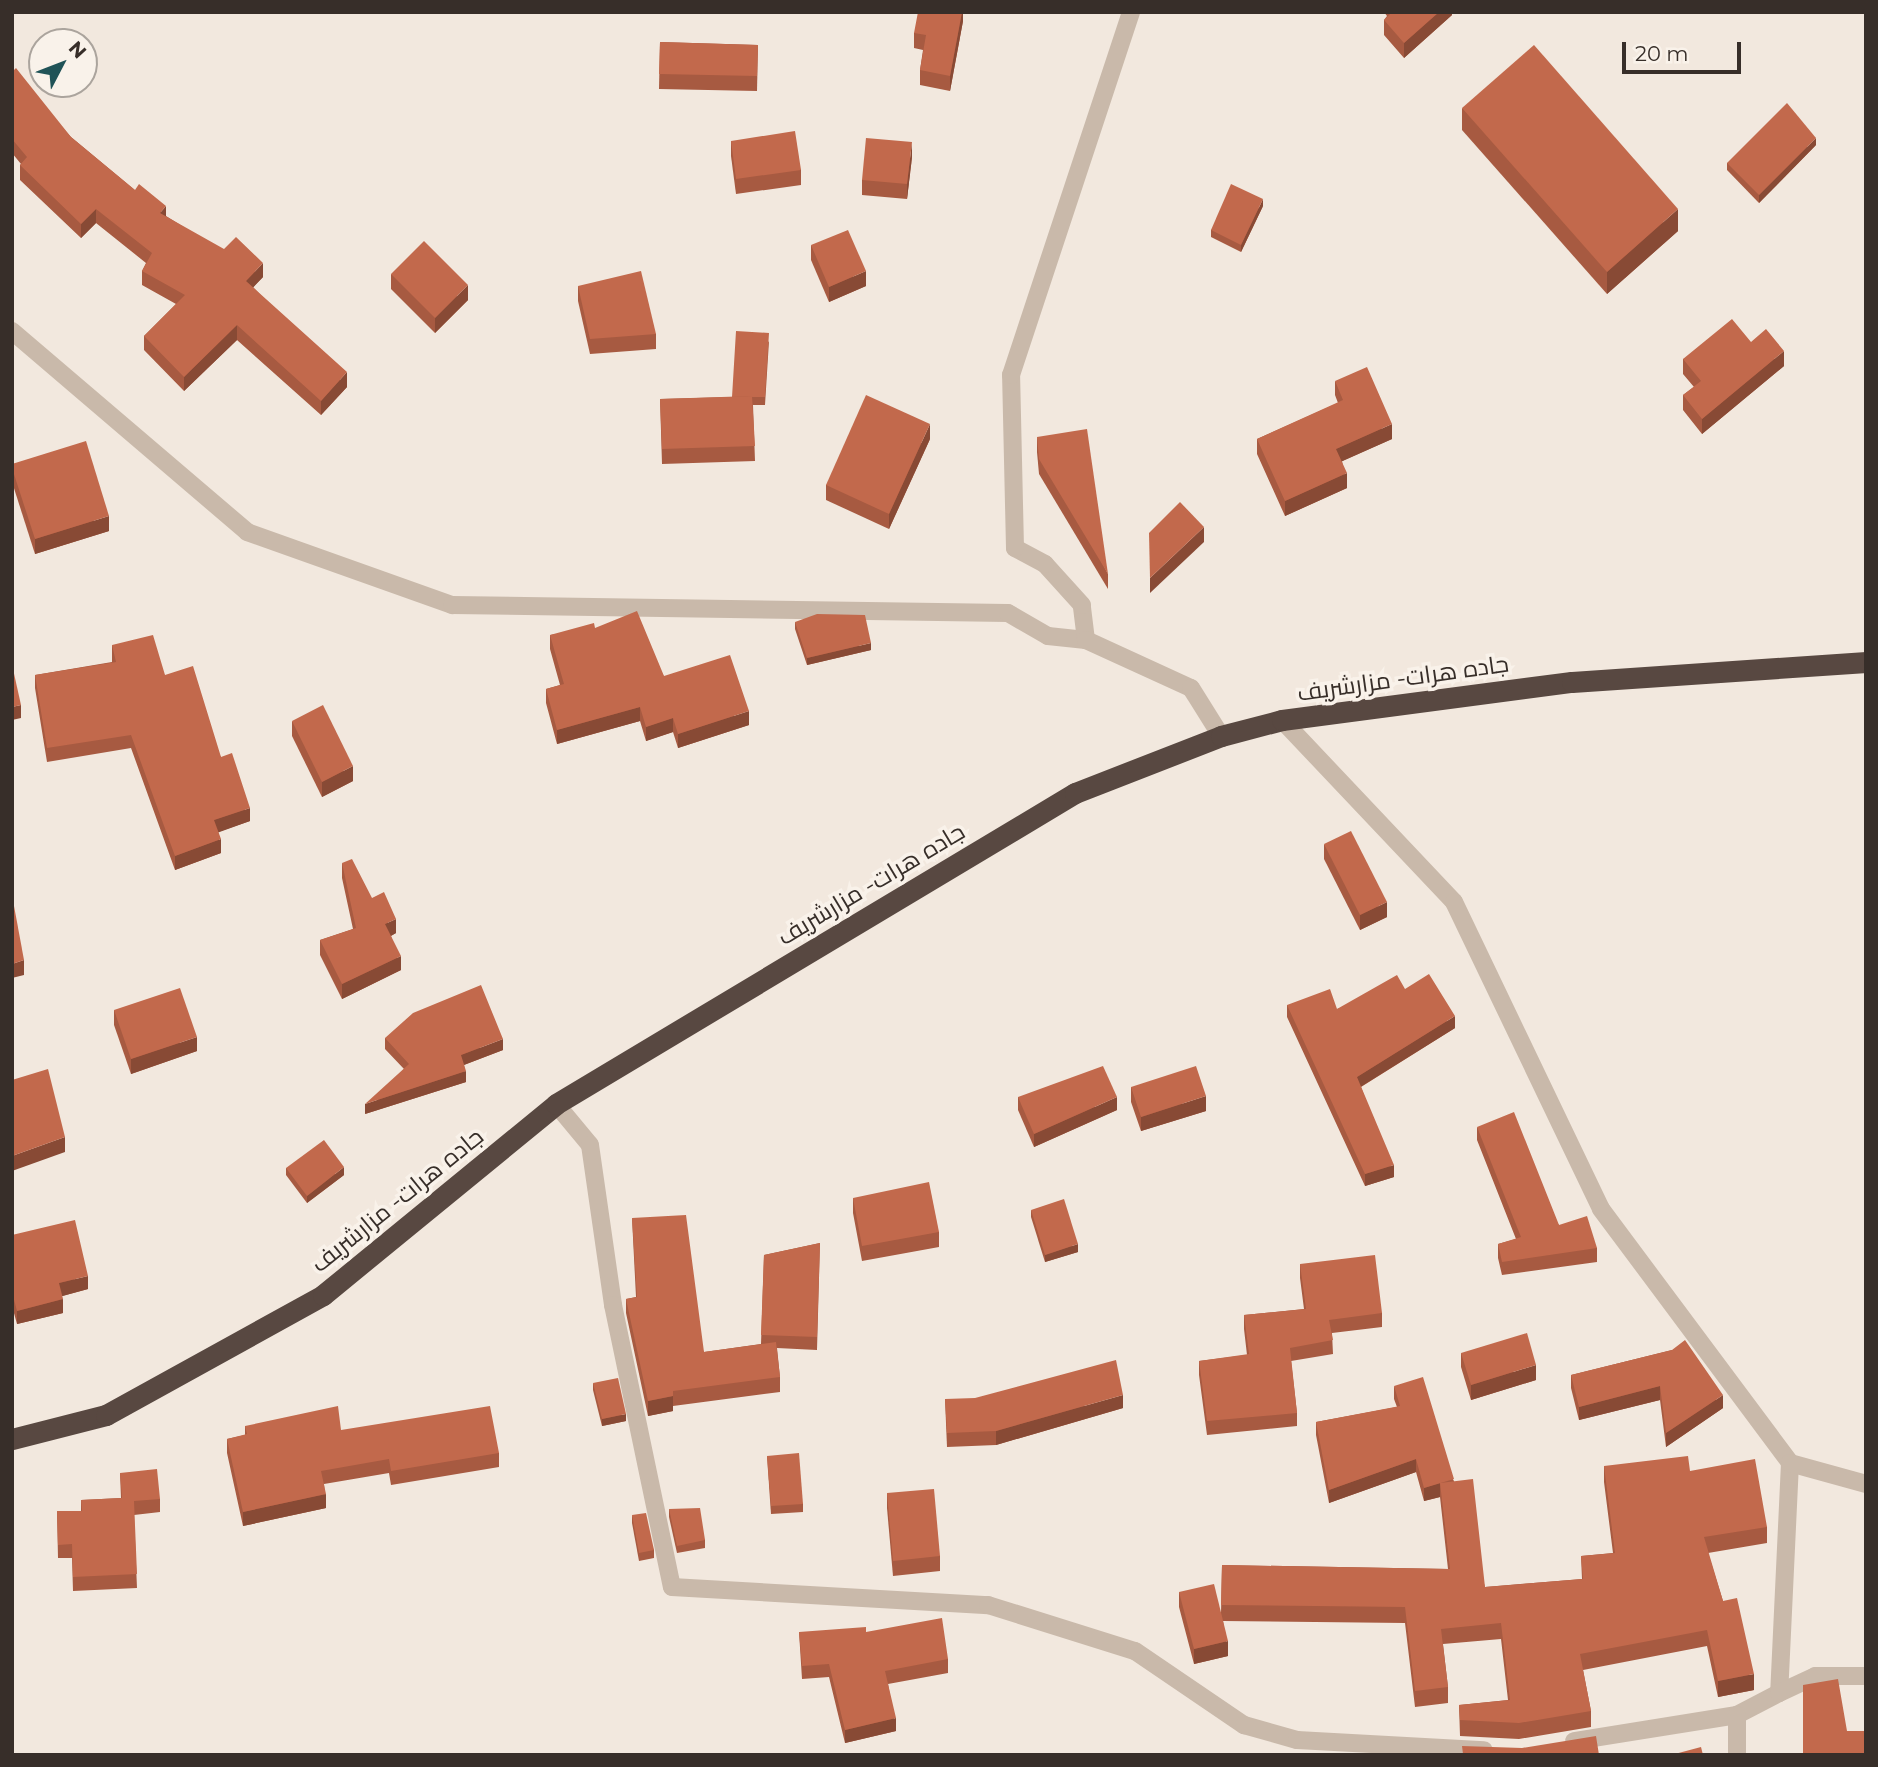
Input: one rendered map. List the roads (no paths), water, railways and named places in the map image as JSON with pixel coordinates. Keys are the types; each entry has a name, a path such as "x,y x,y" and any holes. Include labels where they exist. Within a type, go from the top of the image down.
{"highway":[{"name":"جاده هرات- مزارشریف","path":"12,1438 106,1415 323,1294 556,1104 1075,793 1221,736 1282,720 1572,682 1866,662"}],"street":[{"path":"1086,640 1082,605 1045,564 1015,548 1011,375 1131,12"},
{"path":"12,331 247,533 452,605 1008,613 1048,636 1086,640 1191,688 1221,736"},
{"path":"1282,720 1454,902 1601,1209 1790,1462 1866,1484"},
{"path":"556,1104 590,1144 612,1305 672,1587 988,1605 1135,1651 1244,1725 1297,1740 1506,1750"},
{"path":"1779,1693 1790,1462"},
{"path":"1547,1745 1737,1715 1815,1676 1866,1676"},
{"path":"1737,1715 1737,1755"}]}
